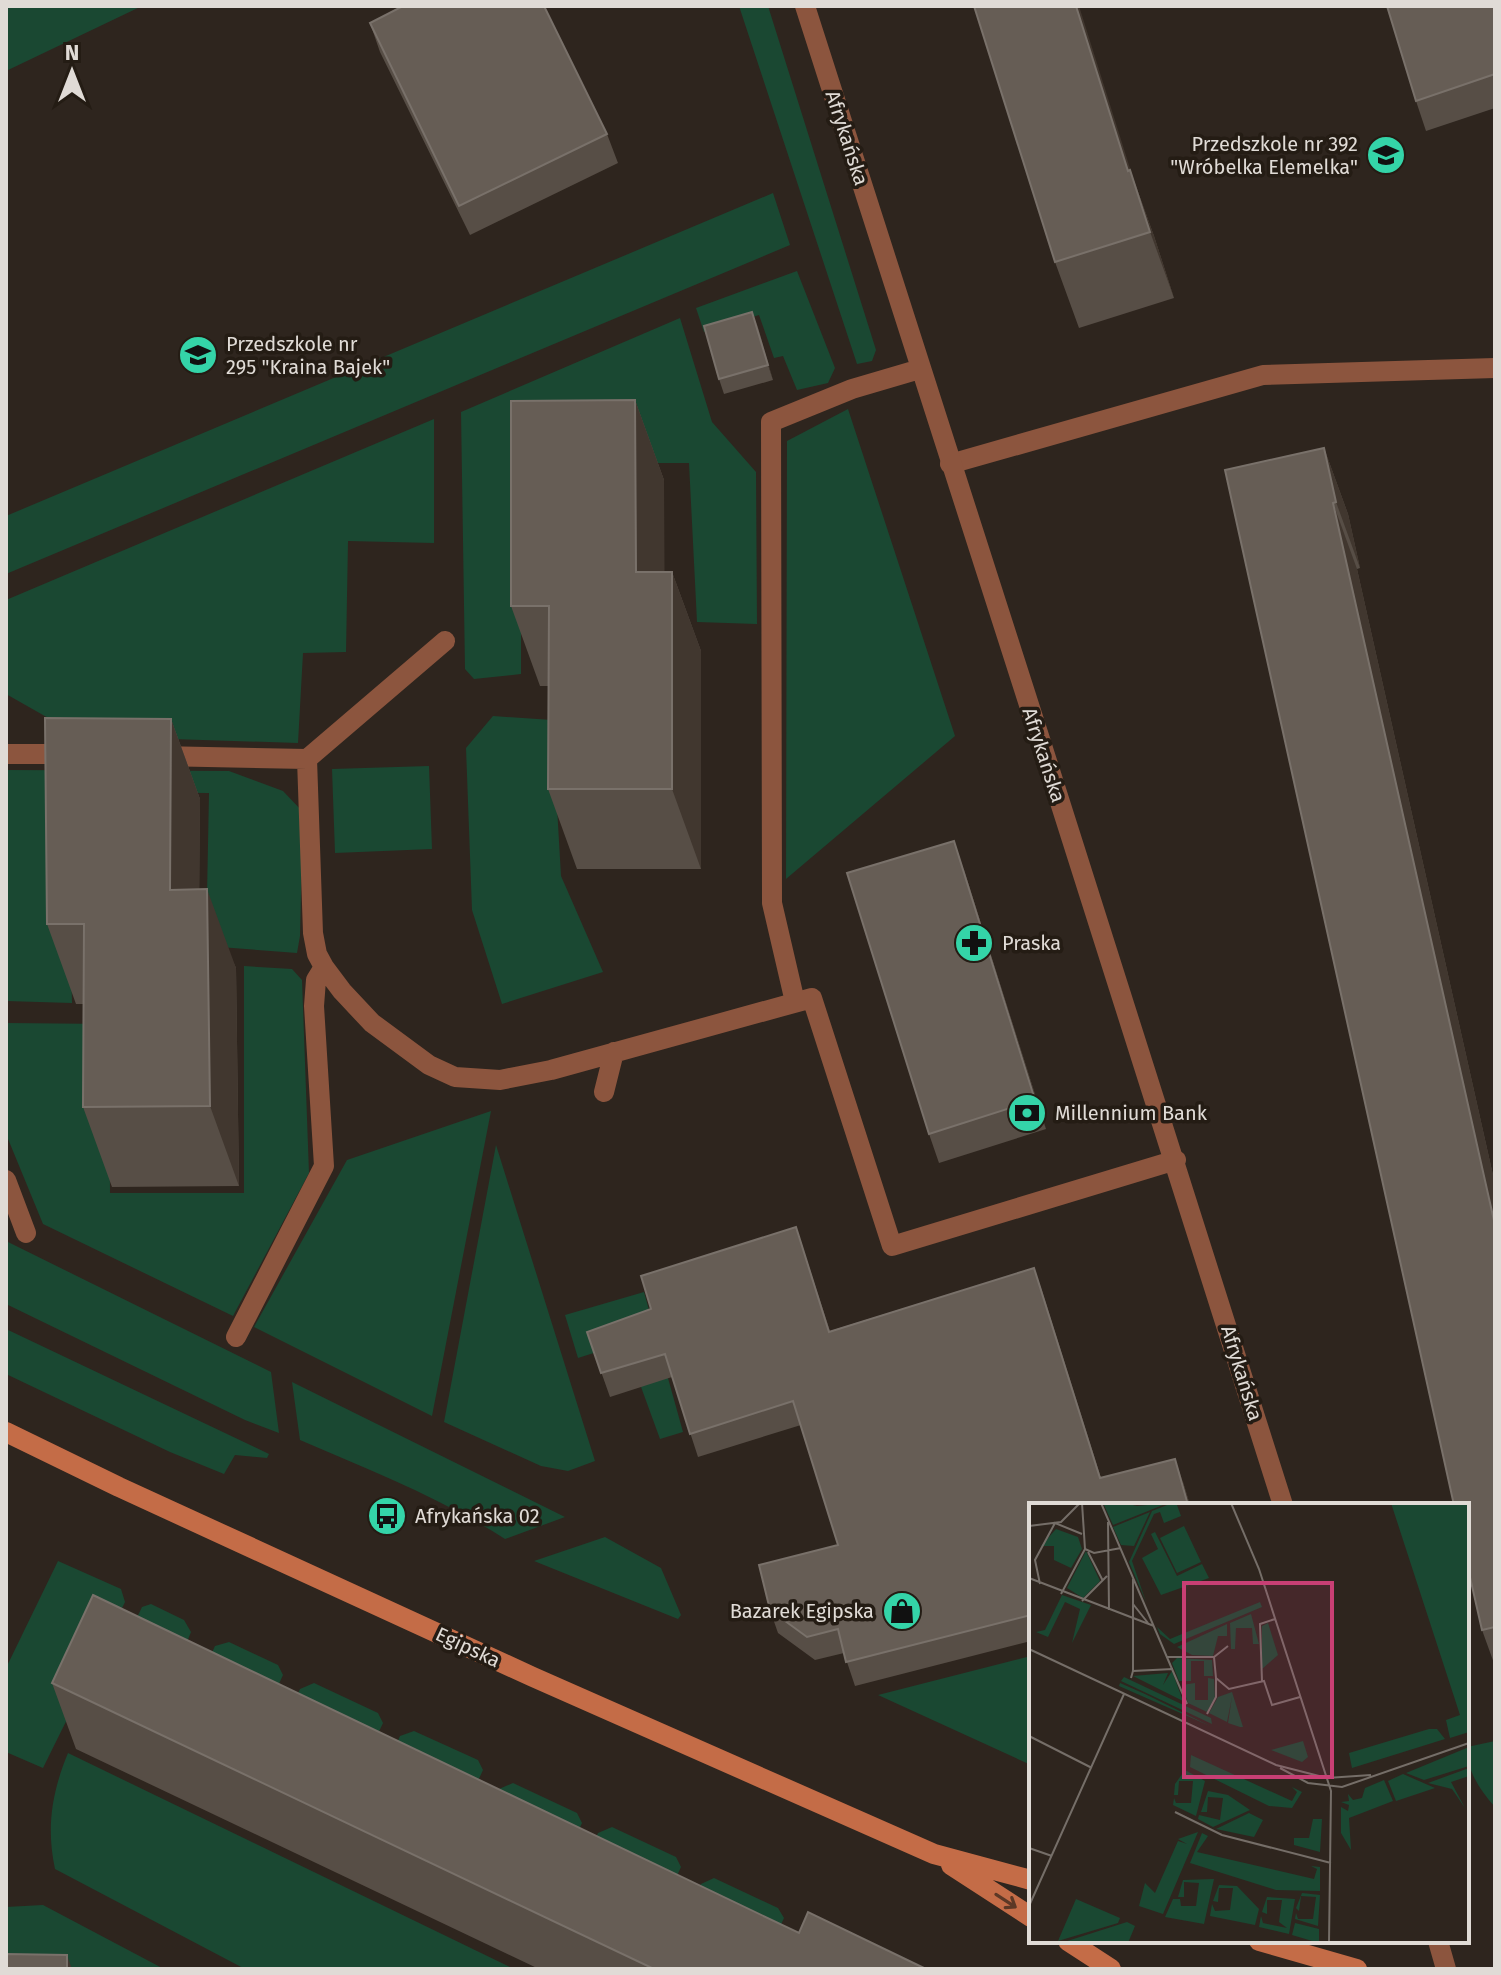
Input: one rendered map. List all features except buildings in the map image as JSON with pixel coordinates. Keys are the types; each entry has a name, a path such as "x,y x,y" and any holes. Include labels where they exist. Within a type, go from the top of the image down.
{"street":[{"name":"Afrykańska","path":"805,6 1176,1160 1282,1503"},
{"path":"950,464 1263,375 1495,368"},
{"path":"795,1002 772,903 771,422 852,389 920,369"},
{"path":"137,756 307,759 445,641"},
{"path":"6,754 91,755"},
{"path":"307,759 313,933 324,967 372,1023 429,1065 455,1077 500,1080 551,1070 812,998 892,1246 1176,1160"},
{"path":"236,1337 324,1166 314,1006 316,980 324,967"},
{"path":"604,1092 614,1052"},
{"path":"6,1180 26,1233"},
{"name":"Egipska","path":"6,1432 519,1671 934,1854 1029,1879"},
{"name":"Egipska","path":"934,1854 1029,1916"},
{"path":"1071,1943 1111,1969"},
{"path":"1266,1943 1357,1969"},
{"path":"1439,1943 1446,1969"}],"green space":[{"path":"6,6 142,6 6,71"},
{"path":"739,6 768,6 876,350 872,361 857,364"},
{"path":"773,193 790,245 6,574 6,516"},
{"path":"797,271 835,368 828,383 797,390 783,356 774,358 759,315 704,332 696,308"},
{"path":"680,318 712,422 756,472 757,624 697,622 689,463 521,463 521,674 474,679 465,669 461,412"},
{"path":"848,409 955,736 786,879 787,441"},
{"path":"434,419 434,543 348,541 346,652 303,653 298,743 80,736 6,694 6,600"},
{"path":"493,716 552,720 561,876 603,972 502,1004 472,910 466,748"},
{"path":"429,766 432,849 335,853 332,769"},
{"path":"6,770 229,771 283,791 303,812 297,953 206,946 209,793 67,792 72,1003 6,1001"},
{"path":"244,966 292,969 302,980 309,1173 233,1316 43,1224 6,1134 6,1023 109,1024 110,1193 244,1193"},
{"path":"491,1111 432,1416 254,1327 347,1160"},
{"path":"496,1145 595,1461 568,1471 541,1466 444,1422"},
{"path":"6,1241 271,1372 279,1433 245,1420 6,1304"},
{"path":"644,1292 683,1432 660,1439 625,1343 578,1358 565,1315"},
{"path":"6,1329 269,1454 267,1458 235,1455 224,1474 170,1452 6,1374"},
{"path":"292,1382 565,1517 505,1539 430,1498 300,1440"},
{"path":"605,1537 661,1568 681,1615 678,1619 534,1561"},
{"path":"58,1561 121,1589 125,1602 43,1768 6,1752 6,1668"},
{"path":"151,1604 184,1620 191,1632 172,1679 120,1653 142,1607"},
{"path":"229,1642 278,1665 283,1675 261,1723 194,1691 215,1646"},
{"path":"1029,1657 1029,1764 878,1695"},
{"path":"314,1683 378,1713 383,1723 361,1770 280,1732 300,1689"},
{"path":"414,1731 478,1760 483,1770 461,1818 380,1779 400,1736"},
{"path":"1495,1741 1495,1807 1475,1779 1469,1764 1469,1747"},
{"path":"68,1753 514,1969 245,1969 55,1869 51,1839 52,1810"},
{"path":"513,1783 577,1813 582,1823 560,1871 480,1832 499,1789"},
{"path":"612,1827 676,1857 681,1867 659,1915 579,1877 598,1833"},
{"path":"714,1878 778,1908 784,1918 762,1965 681,1928 701,1884"},
{"path":"43,1905 164,1969 6,1969 6,1907"}],"place":[{"name":"Przedszkole nr 392 \"Wróbelka Elemelka\"","path":"1386,155"},
{"name":"Przedszkole nr 295 \"Kraina Bajek\"","path":"198,355"},
{"name":"Praska","path":"974,943"},
{"name":"Millennium Bank","path":"1027,1113"},
{"name":"Afrykańska 02","path":"387,1516"},
{"name":"Bazarek Egipska","path":"902,1611"}]}
